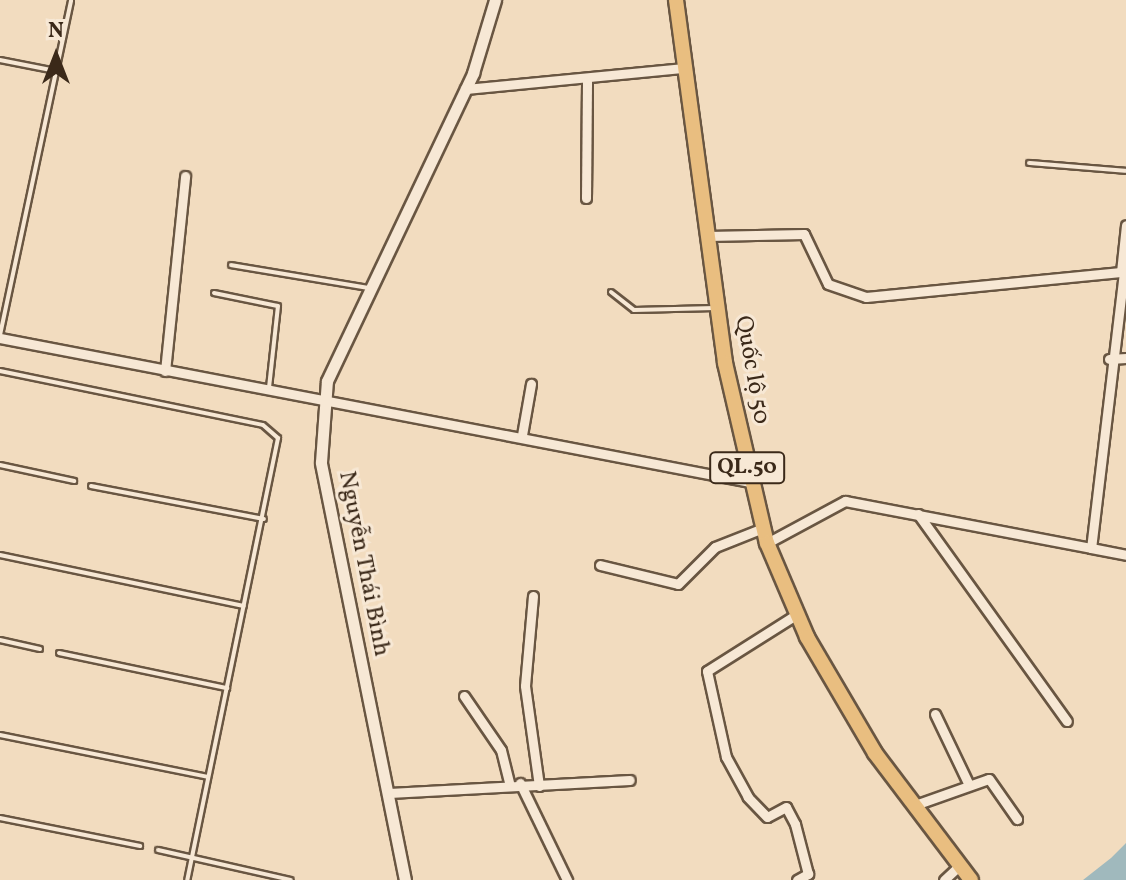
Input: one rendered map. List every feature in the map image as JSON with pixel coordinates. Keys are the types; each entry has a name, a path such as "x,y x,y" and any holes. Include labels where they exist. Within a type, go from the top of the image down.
{"main road":[{"name":"Quốc lộ 50","path":"676,0 718,308 750,482 765,536 797,614 875,753 971,880"}],"street":[{"name":"Nguyễn Thái Bình","path":"405,880 321,462 326,399 371,289 465,89 495,0"},
{"path":"465,89 587,82 685,68"},
{"path":"586,198 587,82"},
{"path":"165,371 185,176"},
{"path":"1091,548 1109,359 1126,225"},
{"path":"708,236 804,234 828,284 850,296 1120,272"},
{"path":"0,336 165,371 522,435 750,482"},
{"path":"1109,359 1126,358"},
{"path":"522,435 531,384"},
{"path":"600,565 678,584 715,547 765,536 845,501 1126,555"},
{"path":"918,514 1067,721"},
{"path":"533,596 525,686 539,786"},
{"path":"797,614 707,671 726,757 748,797 767,817 786,807 795,824 808,874 797,880"},
{"path":"464,696 501,750 509,783"},
{"path":"935,714 969,785"},
{"path":"915,805 989,779 1017,819"},
{"path":"389,793 509,783 539,786 630,780"},
{"path":"520,783 567,880"},
{"path":"944,880 960,865"}],"lane":[{"path":"0,336 71,0"},
{"path":"0,60 57,71"},
{"path":"1029,163 1126,171"},
{"path":"231,265 371,289"},
{"path":"611,292 634,310 718,308"},
{"path":"214,293 278,306 269,388"},
{"path":"0,297 8,298"},
{"path":"0,371 273,429 278,438 264,519 187,880"},
{"path":"0,465 74,481"},
{"path":"91,486 264,519"},
{"path":"0,555 245,607"},
{"path":"0,640 40,649"},
{"path":"59,653 227,688"},
{"path":"0,735 208,777"},
{"path":"0,818 140,846"},
{"path":"158,850 291,880"}],"water":[{"path":"1126,843 1126,880 1083,880 1111,858"}]}
